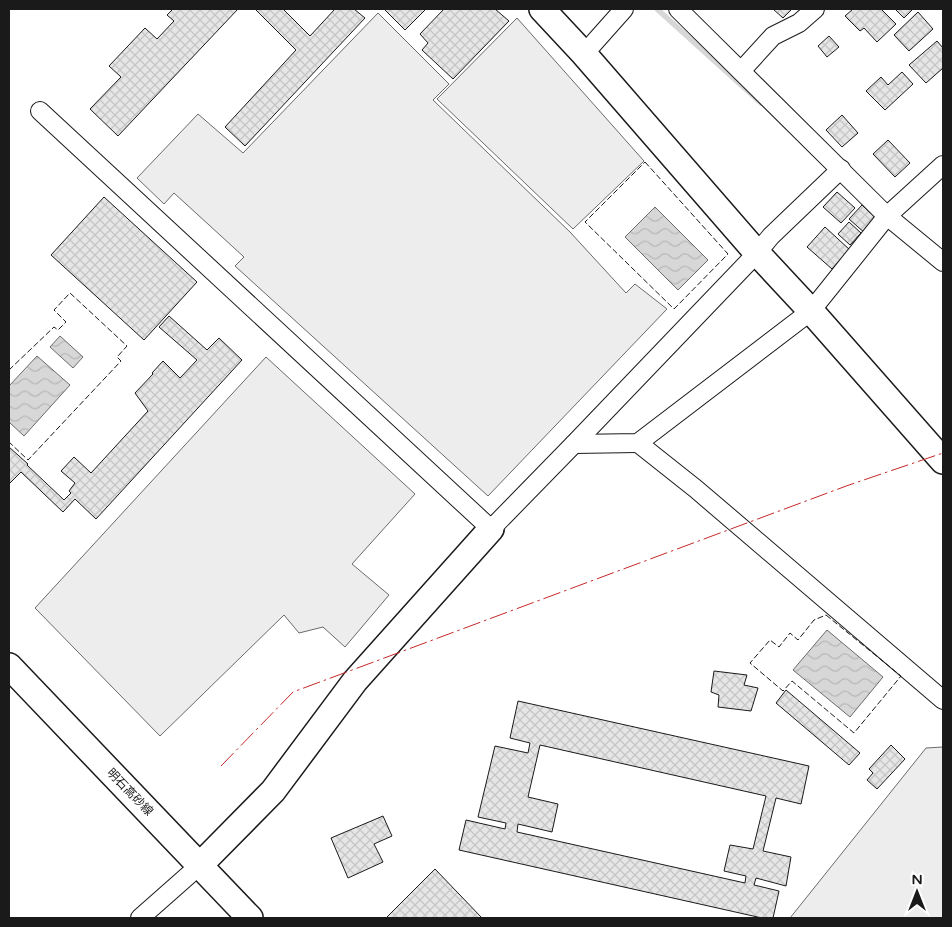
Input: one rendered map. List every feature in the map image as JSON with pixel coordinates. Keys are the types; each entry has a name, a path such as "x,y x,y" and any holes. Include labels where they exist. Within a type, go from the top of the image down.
{"street":[{"path":"542,9 943,460"},
{"path":"584,54 624,9"},
{"path":"678,9 887,216 943,262"},
{"path":"741,70 774,36 799,23 815,9"},
{"path":"40,111 491,529"},
{"path":"574,444 638,443 811,311 887,216 943,165"},
{"path":"140,918 200,865 273,791 355,681 491,529 757,253 771,236 841,169"},
{"path":"638,443 710,501 943,700"},
{"name":"明石高砂線","path":"9,666 250,918"}],"shaded area":[{"path":"378,13 449,84 433,100 570,232 626,293 635,284 667,309 488,496 235,266 244,257 174,193 164,204 137,178 198,114 243,153"},
{"path":"517,18 644,161 573,229 437,99"},
{"path":"266,357 415,494 352,564 389,595 345,647 323,627 299,633 284,615 160,736 35,608"},
{"path":"943,747 943,918 790,918 926,748"}],"water":[{"path":"655,207 708,260 678,290 625,237"},
{"path":"60,336 83,357 73,368 50,347"},
{"path":"37,356 70,385 24,436 9,422 9,386"},
{"path":"827,630 883,677 850,717 793,670"}],"building":[{"path":"173,9 238,9 118,136 90,109 121,77 109,66 145,28 157,39 174,21 167,15"},
{"path":"255,9 283,9 310,36 335,9 354,9 365,18 245,146 225,127 296,50"},
{"path":"384,9 426,9 405,30"},
{"path":"444,9 495,9 509,21 453,79 422,50 428,43 420,34"},
{"path":"773,9 792,9 783,18"},
{"path":"853,9 881,9 896,24 877,42 864,28 860,31 845,16"},
{"path":"895,9 913,9 904,18"},
{"path":"918,12 933,29 909,51 894,35"},
{"path":"829,36 839,47 827,57 818,46"},
{"path":"937,41 943,48 943,68 926,83 909,65"},
{"path":"902,72 913,84 885,110 866,91 881,77 888,85"},
{"path":"842,115 858,133 842,147 826,130"},
{"path":"888,140 910,163 895,177 873,154"},
{"path":"837,192 855,208 841,223 823,207"},
{"path":"104,197 197,282 144,340 51,255"},
{"path":"862,205 879,221 866,234 849,219"},
{"path":"849,222 861,233 850,245 838,234"},
{"path":"825,227 850,250 832,269 807,247"},
{"path":"169,316 207,350 219,338 242,360 96,519 75,499 63,512 21,472 9,484 9,447 64,500 71,493 69,491 75,483 61,471 74,457 91,473 148,411 135,393 163,361 180,378 197,360 159,327"},
{"path":"714,671 747,675 744,685 758,688 751,711 718,707 719,695 711,692"},
{"path":"786,690 860,753 849,765 776,703"},
{"path":"518,701 809,766 801,804 776,798 763,851 791,857 786,886 756,878 754,885 779,891 773,918 762,918 459,850 466,820 505,829 506,823 478,817 495,746 528,753 530,743 510,738","holes":["540,745 766,796 753,849 730,845 724,871 746,876 745,883 517,832 518,824 552,832 558,804 528,797"]},
{"path":"891,745 905,759 877,789 867,780 873,773 869,769"},
{"path":"383,816 392,836 374,844 383,862 348,878 331,838"},
{"path":"435,869 482,918 386,918"}],"waterway":[{"path":"657,9 761,103"}],"fence":[{"path":"645,162 728,254 674,309 585,222 645,162"},
{"path":"9,370 54,327 58,330 66,322 54,310 70,293 127,346 117,357 121,361 28,460 9,442"},
{"path":"826,615 901,676 854,733 792,681 783,691 750,663 770,640 779,647 790,633 798,640 814,620 826,615"}],"power":[{"path":"221,766 293,692 849,485 943,453"}]}
